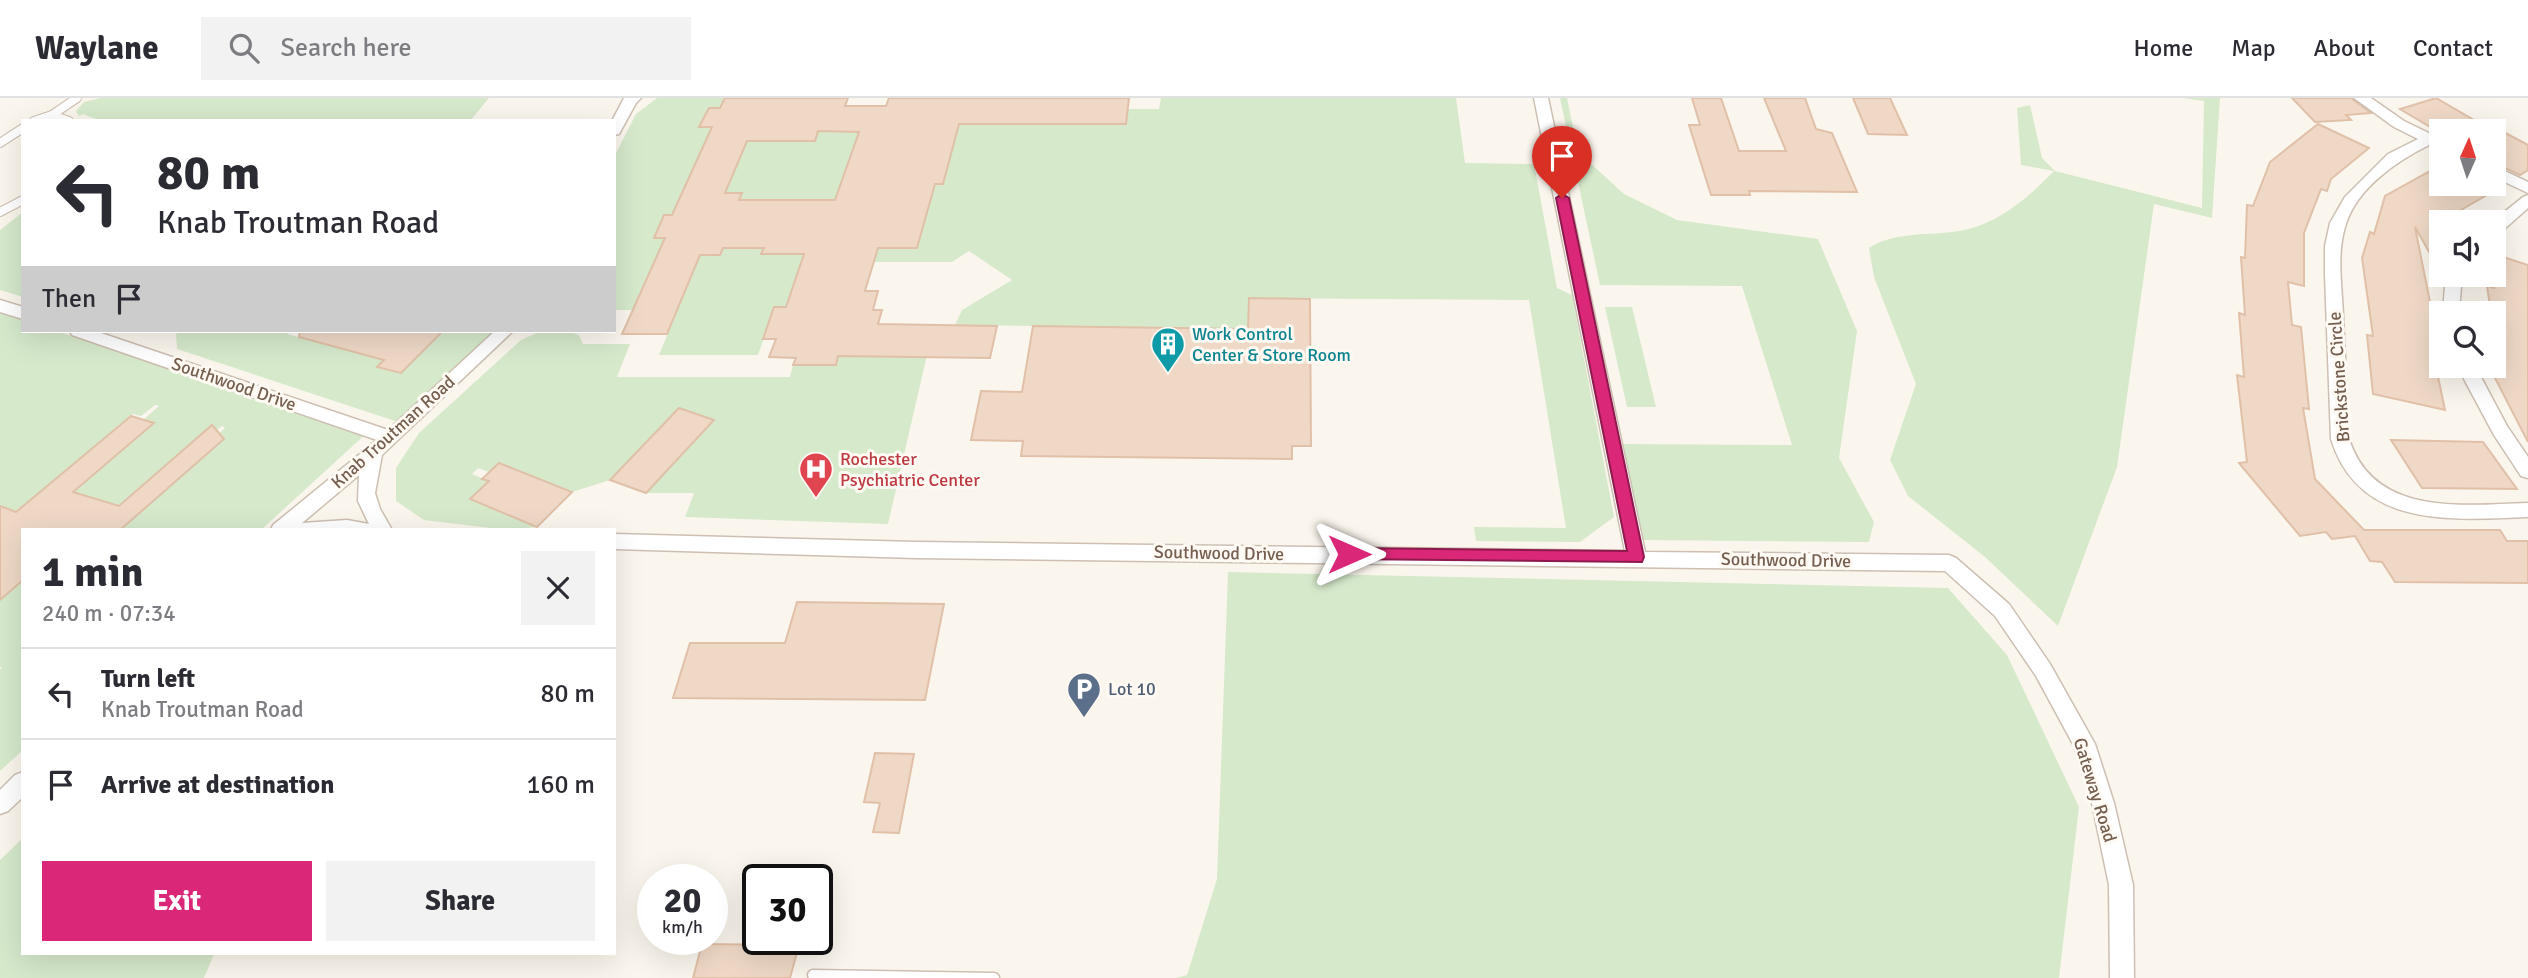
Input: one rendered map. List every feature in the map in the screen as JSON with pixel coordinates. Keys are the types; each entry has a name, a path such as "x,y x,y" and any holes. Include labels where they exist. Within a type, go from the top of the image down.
{"street":[{"path":"616,127 630,100 634,98"},
{"path":"1542,98 1636,557"},
{"name":"Brickstone Circle","path":"2361,98 2399,124 2429,139"},
{"name":"Brickstone Circle","path":"2429,144 2393,157 2350,200 2338,222 2333,246 2333,275 2340,439 2348,463 2365,483 2395,500 2431,511 2528,510"},
{"path":"2506,178 2528,188"},
{"path":"2506,219 2528,200"},
{"path":"0,306 21,312"},
{"name":"Southwood Drive","path":"84,333 391,438"},
{"name":"Knab Troutman Road","path":"282,528 391,438 503,333"},
{"path":"2472,378 2500,430 2528,471"},
{"path":"374,452 366,484 367,509 381,528"},
{"path":"332,528 353,528"},
{"name":"Southwood Drive","path":"616,541 916,550 1950,563"},
{"name":"Gateway Road","path":"1950,563 2002,610 2043,670 2084,744 2103,803 2121,885 2122,978"},
{"path":"0,804 21,784"}],"lane":[{"path":"40,119 52,115 77,98"},
{"path":"52,115 63,119"},
{"path":"0,143 21,129"},
{"path":"0,212 21,201"},
{"path":"813,975 994,978"}],"green space":[{"path":"101,98 489,98 472,119 96,119 83,114 79,116 76,111 84,102"},
{"path":"657,98 725,98 720,108 708,108 700,127 712,127 673,215 664,215 654,238 665,238 633,310 616,310 616,153 636,114"},
{"path":"1161,98 1456,98 1465,163 1534,164 1557,288 1572,295 1614,517 1580,542 1476,541 1474,527 1566,528 1529,300 1249,298 1248,329 955,325 962,310 1012,280 969,251 952,262 862,262 867,248 917,248 935,184 943,184 950,159 949,124 1126,124 1128,109 1159,109"},
{"path":"1560,98 1567,98 1578,152 1624,194 1677,220 1818,239 1857,331 1839,458 1874,522 1869,542 1640,540 1620,444 1792,445 1742,286 1600,285"},
{"path":"2183,98 2220,98 2212,218 2154,204 2117,467 2058,626 1985,557 1908,496 1890,460 1916,384 1874,277 1869,248 1901,236 1973,228 2011,209 2034,191 2054,171 2021,165 2017,108 2030,105 2042,158 2055,171 2202,208 2204,101"},
{"path":"838,127 860,128 830,214 739,200 742,194 709,194 747,141 761,141 763,136 814,141 818,131 837,132"},
{"path":"21,214 21,296 0,290 0,230"},
{"path":"823,236 803,258 786,307 774,308 758,355 659,355 700,255 720,255 723,248 764,249 762,253"},
{"path":"1605,307 1632,307 1656,407 1627,407"},
{"path":"0,313 21,319 21,333 62,333 369,431 263,528 122,528 217,444 210,441 225,428 222,426 206,440 197,438 109,515 66,498 153,423 143,420 159,406 155,405 141,416 133,414 16,512 0,506"},
{"path":"288,333 384,360 378,367 401,373 443,333 493,333 398,422 177,349 176,334"},
{"path":"537,333 573,333 579,335 583,344 630,344 617,377 790,377 793,365 836,365 838,356 927,355 888,524 685,517 694,493 646,493 714,421 679,408 610,480 572,492 499,463 489,472 478,468 472,474 489,481 470,499 537,527 490,528 424,520 396,501 396,468 419,433 521,340"},
{"path":"1228,572 1948,588 2007,655 2079,807 2059,978 1176,978 1187,975 1217,879"},
{"path":"21,582 21,752 0,771 2,668 0,600"},
{"path":"21,840 21,955 214,955 204,978 0,978 0,860"}],"building":[{"path":"725,98 848,98 845,106 886,106 889,98 1129,98 1126,124 959,124 943,184 935,184 917,248 878,248 865,291 878,291 873,310 882,310 878,324 997,326 990,358 838,356 836,365 793,365 796,358 769,357 776,339 763,339 774,307 786,307 804,254 761,254 764,248 723,248 720,255 700,255 667,334 622,334 665,238 654,238 664,215 672,215 712,127 699,127 709,108 720,108","holes":["818,131 859,132 835,200 739,200 742,193 725,193 747,141 815,141"]},
{"path":"1692,98 1721,98 1739,151 1786,151 1764,98 1805,98 1816,129 1832,133 1857,192 1749,191 1750,195 1711,195 1689,125 1700,125"},
{"path":"1853,98 1890,98 1907,135 1868,134"},
{"path":"2292,98 2351,98 2371,113 2346,115 2351,120 2315,122"},
{"path":"2436,98 2472,119 2429,119 2429,126 2400,109"},
{"path":"2318,124 2369,148 2331,179 2327,191 2321,189 2304,233 2304,286 2288,282 2292,325 2301,327 2309,409 2303,408 2315,479 2364,530 2500,530 2507,541 2528,541 2528,583 2395,582 2382,562 2370,561 2355,536 2332,539 2326,532 2300,536 2239,463 2247,462 2237,375 2244,377 2239,313 2245,315 2241,257 2245,258 2247,205 2253,206 2270,162"},
{"path":"2506,133 2528,145 2528,170 2520,175 2506,169"},
{"path":"2429,172 2429,196 2485,196 2461,210 2429,210 2429,252 2415,227 2430,301 2429,378 2438,378 2445,410 2373,394 2367,335 2373,336 2362,258 2370,232 2374,234 2385,196"},
{"path":"2506,258 2528,265 2528,442 2495,378 2506,378 2506,301 2489,301 2487,287 2506,287"},
{"name":"Work Control Center & Store Room","path":"1249,298 1310,299 1311,446 1292,446 1292,459 1021,456 1023,441 971,440 981,391 1022,392 1033,326 1248,329"},
{"path":"300,333 441,333 401,373 377,367 384,360 299,337"},
{"path":"679,408 714,420 646,493 610,480"},
{"path":"131,416 154,423 73,492 119,506 212,425 224,439 122,528 21,528 21,582 0,600 0,506 16,512"},
{"path":"2391,440 2483,442 2517,489 2422,488"},
{"path":"499,463 572,492 537,527 470,499 489,481 482,479"},
{"path":"797,602 944,604 925,700 673,698 690,643 785,643"},
{"path":"875,753 914,754 899,833 873,832 880,803 864,802"},
{"path":"728,944 742,944 742,955 796,955 790,978 693,978 699,955 728,955"}],"place":[{"name":"Work Control Center & Store Room","path":"1168,374"},
{"name":"Rochester Psychiatric Center","path":"816,499"},
{"name":"Lot 10","path":"1084,719"}],"route":[{"path":"1349,554 1636,557 1562,198"}]}
